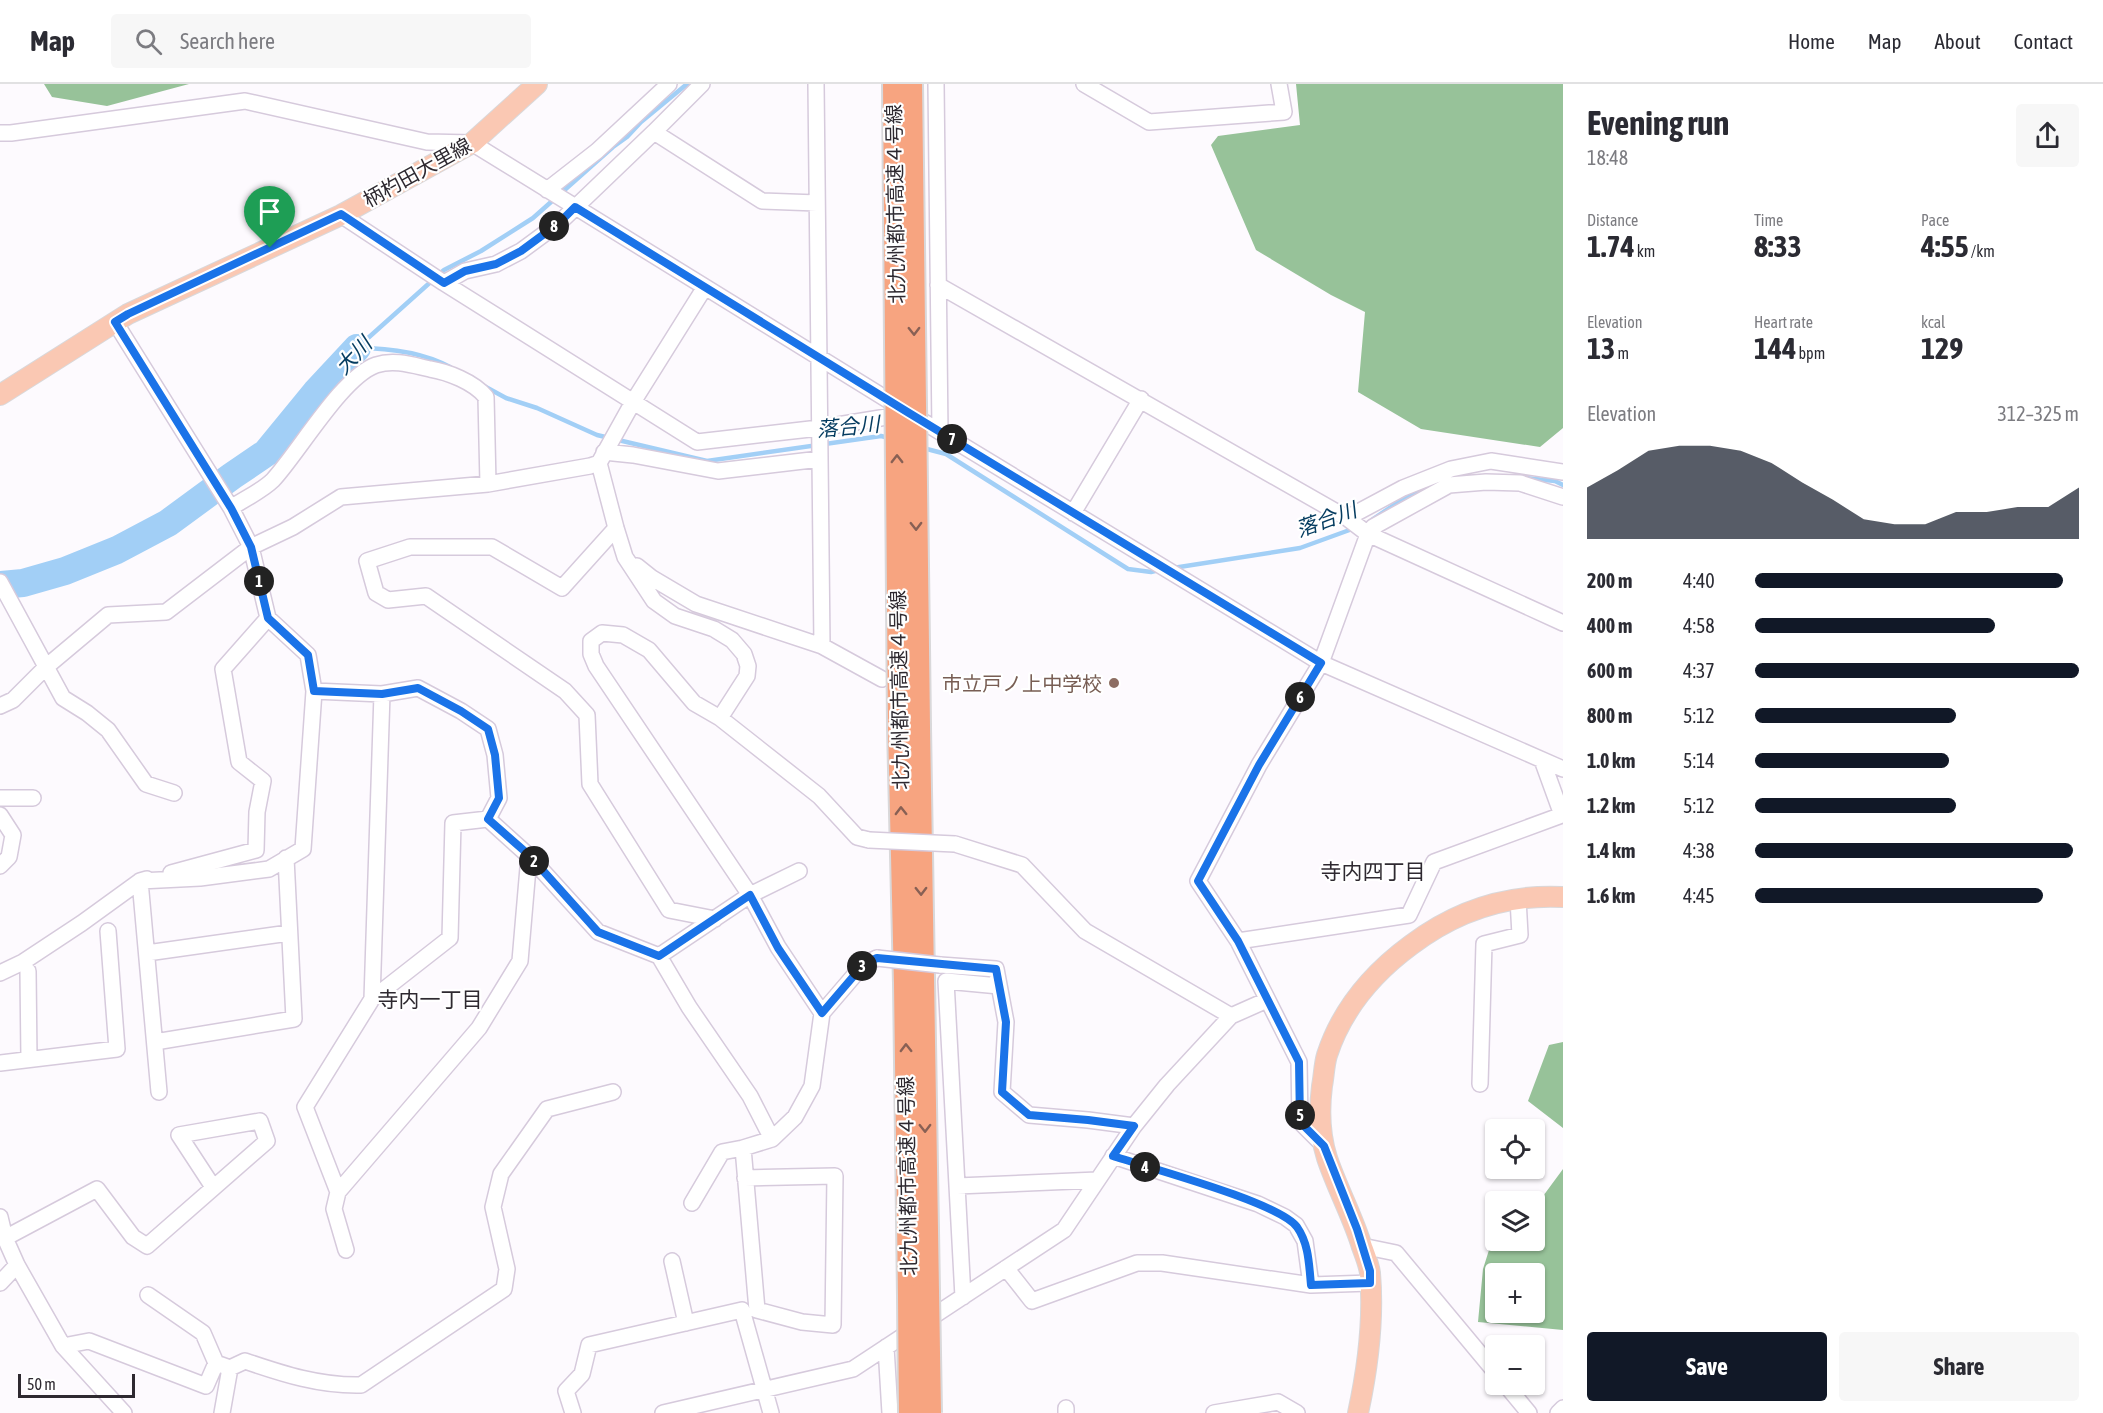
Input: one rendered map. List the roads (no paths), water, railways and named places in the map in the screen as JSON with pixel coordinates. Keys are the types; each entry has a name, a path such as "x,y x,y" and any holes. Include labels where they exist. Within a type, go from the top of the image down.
{"highway":[{"name":"北九州都市高速４号線","path":"894,84 909,727"},
{"name":"北九州都市高速４号線","path":"912,84 909,727 905,971 918,1294"},
{"path":"918,1294 938,1413"},
{"path":"910,1413 918,1294"},
{"path":"929,1357 930,1413"}],"main road":[{"name":"柄杓田大里線","path":"0,395 128,314 341,214 472,143 537,84"},
{"path":"1358,1413 1367,1368 1371,1317 1370,1271 1324,1146 1320,1105 1326,1057 1339,1024 1363,989 1392,959 1428,932 1463,914 1504,900 1547,896 1563,897"}],"street":[{"path":"550,192 669,84"},
{"path":"444,283 465,271 496,264 521,251 559,223 572,206 654,132 702,84"},
{"path":"816,84 822,646"},
{"path":"936,84 940,432"},
{"path":"1084,84 1149,122 1284,112 1279,84"},
{"path":"0,133 245,101 427,142 472,143 1072,513 1321,663 1563,770"},
{"path":"654,132 762,201 818,203"},
{"path":"341,214 444,283 697,442 819,428 909,413"},
{"path":"938,285 1347,518 1368,534 1563,622"},
{"path":"0,706 12,700 108,615 166,612 251,547 293,527 341,497 488,484 590,466 601,458 705,287"},
{"path":"115,322 231,508 251,547 268,618 308,655 314,691 303,849 269,869 200,878 140,881"},
{"path":"231,508 271,481 338,397 361,374 375,365 395,362 439,370 479,389 486,397 488,484"},
{"path":"1072,513 1141,399"},
{"path":"601,458 633,455 718,471 820,459"},
{"path":"601,458 616,528 625,557 654,601 675,616 714,629 732,640 744,654 748,666 747,676 720,718"},
{"path":"1347,518 1402,488 1451,469 1491,461 1563,472"},
{"path":"1324,1146 1300,1122 1299,1062 1238,941 1198,881 1259,765 1321,663 1368,534 1373,527 1449,485 1486,482 1520,483 1563,497"},
{"path":"616,528 562,588 492,547 410,547 367,561 376,593 388,600 426,596 565,691 587,716 590,784 669,910 714,919"},
{"path":"625,557 652,578 696,604 822,646 882,679"},
{"path":"0,582 63,698 108,730 146,784 174,793"},
{"path":"0,973 22,962 82,923 140,881 256,850 257,812 263,781 239,762 223,669 268,618"},
{"path":"822,1013 778,948 750,895 596,666 591,654 591,641 602,633 623,635 649,650 694,703 720,718 819,796 857,837 869,840 955,844 1022,865 1085,931 1231,1016"},
{"path":"314,691 382,694 418,688 461,711 488,729 495,755 499,798 488,819"},
{"path":"372,999 382,694"},
{"path":"1238,941 1409,915 1434,862 1562,815 1542,760"},
{"path":"0,798 33,798"},
{"path":"0,815 13,835 9,857 0,866"},
{"path":"338,1192 305,1107 372,999 450,938 453,824 488,819 529,855 598,932 659,956 689,1007 750,1096 772,1138"},
{"path":"346,1250 334,1209 338,1192 479,1028 520,961 529,855"},
{"path":"155,1042 294,1019 286,858"},
{"path":"659,956 750,895 799,871"},
{"path":"140,881 159,1092"},
{"path":"1480,1084 1484,944 1520,935 1518,898"},
{"path":"0,1063 117,1050 108,931"},
{"path":"147,953 290,933"},
{"path":"692,1203 722,1152 743,1148 772,1138 795,1117 812,1086 822,1013 864,964 877,958 996,969 1006,1022 1002,1092 1029,1115 1134,1126"},
{"path":"28,971 30,1059"},
{"path":"963,1297 946,981 999,986"},
{"path":"663,1413 853,1369 1064,1230 1134,1126 1167,1085 1231,1016 1267,1000"},
{"path":"63,1346 89,1341 206,1386 223,1365 245,1361 288,1376 338,1386 361,1385 504,1289 507,1269 493,1208 501,1174 547,1109 613,1092"},
{"path":"6,1238 97,1189 133,1237 147,1246 267,1141 260,1121 179,1135 213,1187"},
{"path":"743,1148 745,1178 758,1310 802,1322 832,1325 835,1176 745,1178"},
{"path":"1113,1156 1258,1204 1285,1217 1296,1226 1305,1241 1311,1285"},
{"path":"957,1186 1097,1180"},
{"path":"0,1216 17,1265 63,1346 124,1413"},
{"path":"1362,1246 1396,1253 1485,1360"},
{"path":"672,1261 687,1323"},
{"path":"1006,1268 1032,1301 1137,1263 1162,1263 1311,1285 1370,1283"},
{"path":"0,1283 17,1265"},
{"path":"148,1295 203,1333 223,1365 222,1413"},
{"path":"573,1413 566,1391 582,1374 589,1345 742,1310 771,1413"},
{"path":"886,1347 890,1413"},
{"path":"1514,1395 1529,1413"},
{"path":"1214,1413 1278,1402 1297,1413"},
{"path":"1558,1413 1563,1408"}],"waterway":[{"name":"大川","path":"358,347 444,270 481,251 533,218 687,84"},
{"name":"落合川","path":"357,348 405,352 450,367"},
{"name":"大川","path":"0,585 23,583 65,571 117,550 168,523 266,453 316,392 357,348"},
{"name":"落合川","path":"484,386 506,398 537,408 597,435 707,461 881,436 889,438"},
{"name":"落合川","path":"923,448 946,454 1128,569 1151,572 1159,570"},
{"name":"落合川","path":"1525,478 1555,481 1563,485"},
{"name":"落合川","path":"1373,519 1400,501 1426,489"},
{"name":"落合川","path":"1173,568 1300,548 1355,528"}],"place":[{"name":"市立戸ノ上中学校","path":"1114,683"}],"district":[{"name":"寺内四丁目","path":"1373,871"},
{"name":"寺内一丁目","path":"430,999"}]}
